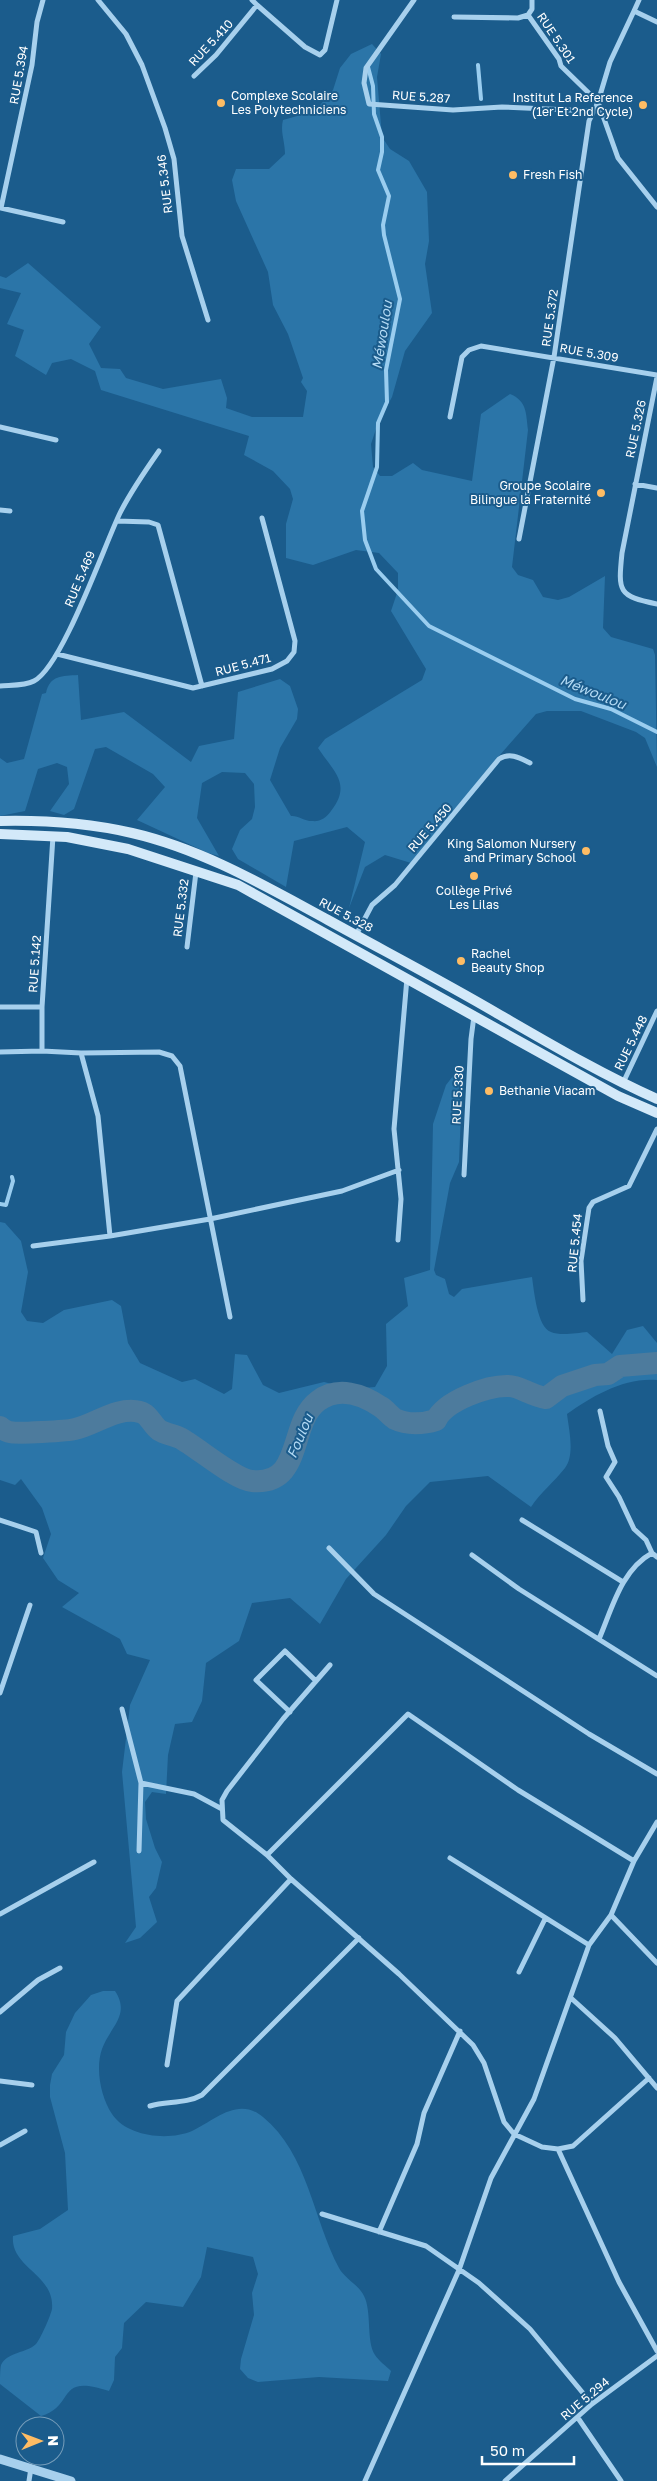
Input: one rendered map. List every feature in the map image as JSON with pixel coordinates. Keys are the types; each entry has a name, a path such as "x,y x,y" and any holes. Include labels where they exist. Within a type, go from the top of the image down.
{"main road":[{"name":"RUE 5.328","path":"0,821 74,824 133,833 212,860 242,874 356,936 622,1083 657,1099"},
{"name":"RUE 5.328","path":"0,834 53,836 128,849 238,885 618,1096 657,1113"}],"street":[{"name":"RUE 5.394","path":"43,0 37,22 32,65 1,209 63,222"},
{"name":"RUE 5.346","path":"98,0 126,34 142,65 165,128 174,159 182,236 208,320"},
{"path":"252,0 305,47 320,56 325,50 337,0"},
{"name":"RUE 5.287","path":"414,0 366,68 364,83 368,104 453,110 502,107 592,111"},
{"name":"RUE 5.301","path":"532,0 532,9 528,15 559,59 561,66 598,102 618,158 657,207"},
{"name":"RUE 5.372","path":"519,539 554,357 576,217 580,173 592,111 598,102 610,62 639,0"},
{"name":"RUE 5.410","path":"194,76 216,55 258,5"},
{"path":"634,11 657,22"},
{"path":"454,17 518,18 528,15"},
{"name":"RUE 5.309","path":"450,417 462,357 469,350 482,346 657,376"},
{"name":"RUE 5.326","path":"657,376 635,484 620,573 622,592 628,597 657,604"},
{"path":"0,426 56,440"},
{"name":"RUE 5.469","path":"0,686 34,682 43,674 57,654 73,623 116,521 128,497 158,451"},
{"path":"635,484 657,488"},
{"path":"0,510 10,511"},
{"name":"RUE 5.471","path":"57,654 193,688 272,669 287,661 294,652 295,641 262,518"},
{"path":"116,521 150,522 158,525 202,686"},
{"name":"RUE 5.450","path":"356,936 372,905 395,886 499,759 512,755 530,763"},
{"name":"RUE 5.142","path":"42,1051 42,1008 53,836"},
{"name":"RUE 5.332","path":"187,947 196,871"},
{"path":"398,1240 401,1199 394,1129 408,978"},
{"path":"0,1007 42,1008"},
{"name":"RUE 5.448","path":"622,1083 657,1012"},
{"name":"RUE 5.330","path":"464,1175 471,1039 474,1016"},
{"path":"0,1052 159,1052 172,1056 180,1066 230,1317"},
{"path":"81,1053 98,1116 110,1236"},
{"name":"RUE 5.454","path":"583,1300 582,1261 589,1208 593,1202 629,1186 657,1129"},
{"path":"33,1246 110,1236 210,1219 342,1191 399,1170"},
{"path":"599,1639 622,1582 645,1557 655,1555 646,1540 634,1529 619,1497 606,1477 615,1462 608,1446 600,1412"},
{"path":"0,1520 36,1532 41,1553"},
{"path":"522,1520 622,1582"},
{"path":"329,1548 374,1594 589,1734 638,1765 657,1774"},
{"path":"472,1555 519,1589 657,1676"},
{"path":"0,1693 30,1605"},
{"path":"290,1712 256,1680 284,1651 316,1681"},
{"path":"330,1665 227,1791 222,1800 223,1820 267,1855 291,1879 359,1938 460,2031 479,2052 504,2122 514,2134 542,2147 558,2149 573,2146 649,2078"},
{"path":"122,1709 141,1783 139,1851"},
{"path":"267,1855 408,1714 518,1790 634,1860"},
{"path":"141,1783 194,1794 222,1809"},
{"path":"365,2481 459,2270 491,2178 534,2099 589,1945 611,1915 634,1860 657,1822"},
{"path":"450,1858 589,1945"},
{"path":"0,1914 94,1862"},
{"path":"166,2065 177,2001 291,1879"},
{"path":"611,1915 657,1963"},
{"path":"519,1972 545,1919"},
{"path":"150,2106 167,2101 192,2101 202,2096 359,1938"},
{"path":"0,2012 32,1985 60,1968"},
{"path":"571,1998 615,2038 657,2088"},
{"path":"379,2232 417,2144 424,2113 460,2031"},
{"path":"0,2081 32,2085"},
{"path":"0,2145 25,2131"},
{"path":"558,2149 619,2282 657,2351"},
{"path":"322,2214 426,2246 459,2270 480,2282 530,2329 592,2404"},
{"name":"RUE 5.294","path":"505,2481 592,2404 657,2356"},
{"path":"578,2418 621,2481"},
{"path":"0,2459 71,2481"},
{"path":"29,2481 31,2468"}],"shaded area":[{"path":"372,44 381,54 377,77 382,137 390,149 409,161 427,192 429,241 425,264 432,313 405,351 392,397 378,423 371,444 373,467 380,476 392,476 413,463 422,470 472,481 481,414 510,394 520,400 525,408 528,430 512,567 518,575 533,580 543,597 558,600 569,597 605,576 603,628 611,637 653,649 655,655 657,767 645,738 636,732 581,711 547,711 536,714 492,764 411,863 385,855 365,867 349,908 365,842 347,827 294,841 286,887 238,859 232,849 240,830 252,819 255,807 254,784 245,773 222,772 202,783 197,818 219,856 208,853 137,820 165,787 153,774 106,747 95,749 74,809 64,815 50,811 69,784 67,767 57,763 38,769 25,811 0,816 0,758 7,763 24,759 42,694 46,693 50,683 58,678 78,675 81,720 124,712 191,762 199,746 234,739 238,692 280,679 290,686 298,709 297,719 280,748 270,780 291,816 309,821 318,821 329,813 337,802 340,786 335,771 318,748 325,739 422,680 426,669 391,611 398,590 398,573 379,553 356,550 313,565 286,558 286,524 293,499 290,489 273,471 244,455 249,436 101,390 95,371 71,359 52,363 46,375 15,356 24,330 7,324 21,293 0,288 0,276 6,278 28,263 101,327 89,344 101,368 120,369 126,378 163,389 221,379 227,398 226,408 252,417 303,417 307,391 301,382 303,378 288,334 273,305 268,272 236,201 232,180 236,169 269,169 285,154 282,129 283,120 315,111 333,90 340,68 351,54"},
{"path":"453,1076 459,1077 462,1087 459,1162 450,1183 434,1270 436,1275 445,1279 449,1294 454,1297 462,1289 532,1277 539,1316 546,1329 559,1334 587,1332 612,1354 627,1330 643,1326 657,1343 657,1380 633,1382 609,1389 567,1414 571,1449 568,1463 531,1507 488,1476 430,1482 406,1506 386,1535 346,1579 320,1624 290,1598 252,1603 239,1641 206,1663 202,1701 192,1722 175,1724 168,1755 166,1794 152,1792 145,1802 146,1819 155,1848 162,1862 156,1888 149,1897 157,1922 140,1938 125,1943 136,1927 122,1772 130,1705 150,1660 127,1654 120,1639 62,1607 79,1593 58,1580 43,1558 51,1534 42,1508 21,1479 15,1485 0,1480 0,1222 5,1223 21,1241 28,1272 21,1312 27,1321 43,1323 64,1310 112,1300 121,1306 128,1343 140,1363 182,1382 195,1379 224,1394 232,1389 235,1354 247,1355 263,1385 279,1393 324,1382 352,1389 375,1387 387,1366 386,1324 408,1306 404,1278 430,1270 433,1124 446,1085"},
{"path":"103,1991 115,1991 121,2007 118,2021 102,2049 99,2065 102,2091 108,2107 119,2122 128,2128 149,2135 172,2136 192,2131 227,2112 245,2109 254,2111 263,2117 278,2132 300,2168 322,2229 339,2268 364,2296 368,2310 372,2349 391,2371 388,2381 319,2377 258,2382 248,2378 240,2369 241,2359 254,2315 252,2293 258,2274 253,2257 207,2247 201,2277 183,2307 146,2302 124,2323 122,2348 115,2357 114,2380 109,2391 92,2386 73,2388 59,2405 41,2416 0,2384 1,2365 12,2355 36,2344 52,2309 51,2297 47,2287 18,2256 14,2247 13,2236 40,2229 68,2210 65,2153 50,2097 50,2085 52,2074 64,2055 66,2032 75,2013 91,1995"}],"waterway":[{"path":"478,65 481,99"},
{"name":"Méwoulou","path":"368,67 373,86 374,114 382,137 382,152 378,170 389,196 383,225 384,235 400,299 386,370 387,402 378,423 377,467 362,511 365,540 376,569 429,626 575,699 611,709 657,732"},
{"path":"0,1204 6,1205 13,1181 12,1177"},
{"name":"Foulou","path":"0,1427 14,1433 70,1430 83,1427 115,1414 131,1411 140,1412 146,1415 159,1430 187,1442 236,1475 252,1481 269,1480 280,1474 288,1464 302,1423 309,1411 318,1401 326,1396 342,1393 358,1395 374,1402 395,1419 410,1423 421,1423 436,1420 448,1407 468,1395 490,1388 513,1386 546,1398 562,1386 595,1375 608,1374 620,1366 657,1363"}],"place":[{"name":"Complexe Scolaire Les Polytechniciens","path":"221,103"},
{"name":"Institut La Reference (1er Et 2nd Cycle)","path":"643,105"},
{"name":"Fresh Fish","path":"513,175"},
{"name":"Groupe Scolaire Bilingue la Fraternité","path":"601,493"},
{"name":"King Salomon Nursery and Primary School","path":"586,851"},
{"name":"Collège Privé Les Lilas","path":"474,876"},
{"name":"Rachel Beauty Shop","path":"461,961"},
{"name":"Bethanie Viacam","path":"489,1091"}]}
